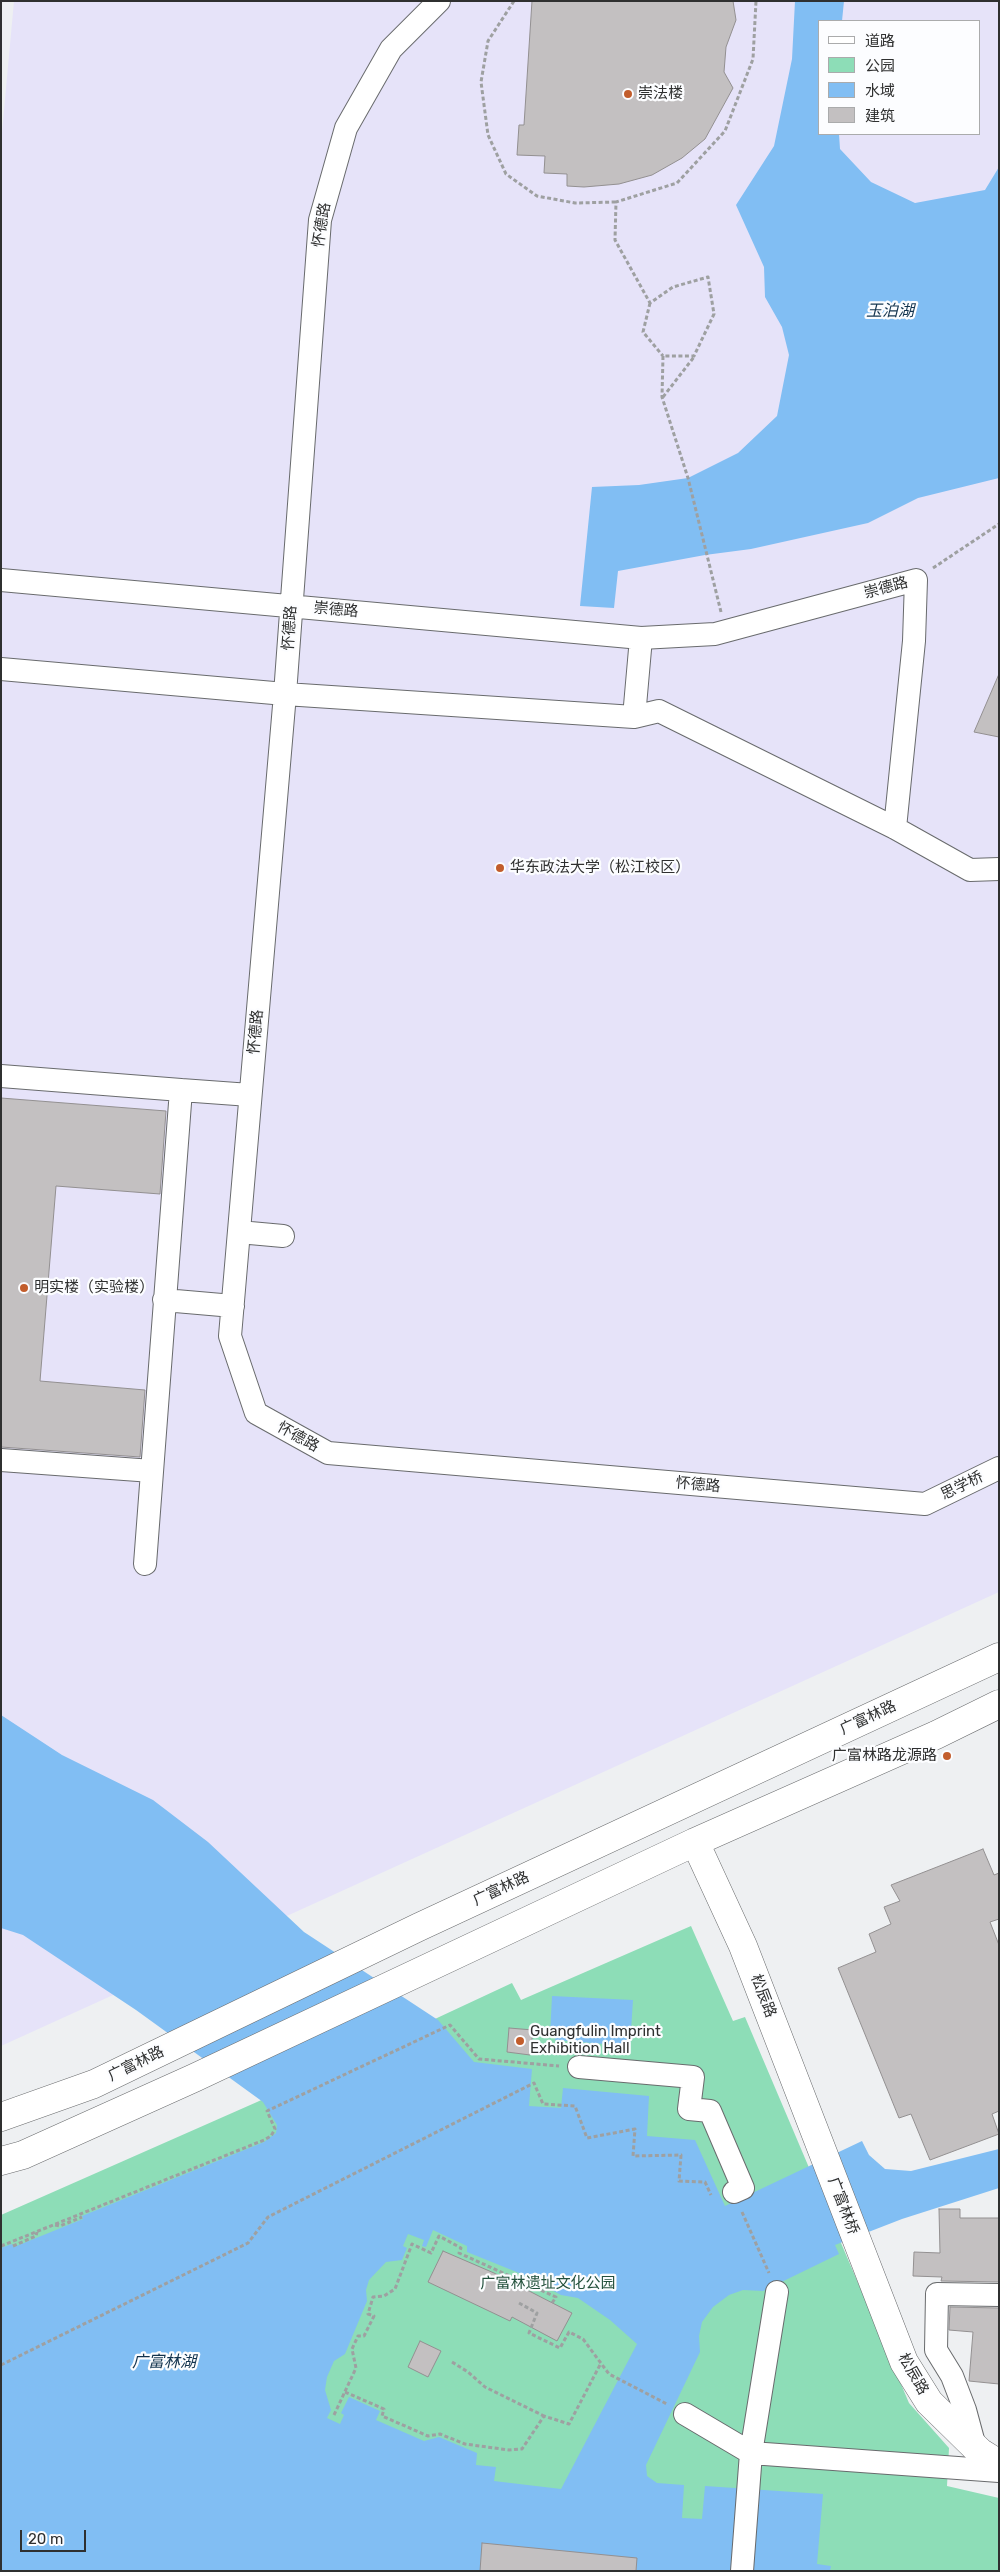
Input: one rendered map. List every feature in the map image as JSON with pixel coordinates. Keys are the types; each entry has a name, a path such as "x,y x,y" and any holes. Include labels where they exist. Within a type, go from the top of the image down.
{"main road":[{"name":"广富林路","path":"1,2117 94,2084 296,1986 999,1657"},
{"path":"1,2161 23,2155 194,2078 695,1842 936,1735 999,1704"},
{"name":"松辰路","path":"695,1842 743,1946 823,2154"},
{"name":"广富林桥","path":"823,2154 863,2258"},
{"name":"松辰路","path":"863,2258 904,2362 929,2402 974,2447 999,2464"}],"street":[{"name":"怀德路","path":"438,1 391,49 346,128 320,220 285,694 230,1336 256,1414 328,1453 925,1504"},
{"name":"崇德路","path":"1,580 641,638 715,634 916,580 914,641 895,828"},
{"path":"634,717 641,638"},
{"path":"1,669 285,694 634,717 659,711 895,828 970,870 999,869"},
{"path":"1,1076 250,1095"},
{"path":"145,1564 181,1090"},
{"path":"239,1232 283,1236"},
{"path":"164,1300 233,1306"},
{"path":"1,1460 152,1472"},
{"name":"思学桥","path":"925,1504 999,1468"},
{"path":"579,2068 694,2077 689,2109 710,2111 743,2188 724,2197"},
{"path":"742,2571 751,2453 777,2292"},
{"path":"974,2447 965,2410 952,2376 936,2350 937,2294 999,2295"},
{"path":"685,2414 751,2453 999,2471"}],"path":[{"path":"514,1 488,41 481,82 488,135 506,174 537,196 575,203 616,202 677,183 725,131 752,59 756,1"},
{"path":"616,202 615,240 650,303"},
{"path":"662,398 694,356 714,314 708,278 673,287 650,303 643,332 663,356 662,398 688,478 705,555 726,631"},
{"path":"663,356 694,356"},
{"path":"916,580 999,524"},
{"path":"1,2246 264,2140 271,2136 275,2129 266,2111 450,2025 479,2059 579,2068"},
{"path":"1,2365 248,2242 268,2217 534,2083 543,2104 575,2106 587,2138 635,2129 634,2156 681,2155 679,2181 705,2182 724,2197 777,2292"},
{"path":"54,2224 60,2226 82,2217"},
{"path":"13,2246 36,2236 37,2231"},
{"path":"334,2415 356,2368 352,2348 358,2336 364,2336 374,2316 368,2314 373,2297 384,2296 395,2289 412,2244 431,2253 439,2236 462,2248 459,2253 556,2297 552,2303"},
{"path":"518,2303 537,2313 529,2333 560,2348 570,2332 583,2339 609,2374 685,2414"},
{"path":"452,2362 468,2372 485,2387 544,2416 569,2424 601,2363"},
{"path":"345,2392 384,2409 382,2416 428,2436 440,2434 465,2444 509,2450 522,2449 544,2416"}],"shaded area":[{"name":"华东政法大学（松江校区）","path":"14,1 999,1 999,1592 1,2046 1,143"}],"green space":[{"name":"广富林湖","path":"691,1926 733,2021 745,2017 909,2403 949,2448 947,2486 999,2498 999,2571 1,2571 1,2215 257,2102 512,1983 521,2000"}],"water":[{"name":"玉泊湖","path":"795,1 844,1 842,20 818,20 818,135 839,135 840,149 871,182 915,203 985,190 999,167 999,478 918,498 868,523 751,549 705,555 618,571 614,608 580,606 592,487 639,485 688,478 738,453 777,416 789,355 782,327 765,297 764,267 736,205 774,146 792,59"},
{"name":"广富林湖","path":"1,1715 62,1755 153,1800 208,1842 304,1932 438,2020 474,2062 532,2069 529,2106 561,2108 563,2088 649,2096 647,2136 695,2140 725,2206 862,2141 869,2155 885,2169 911,2171 999,2149 999,2188 902,2219 835,2245 839,2254 763,2291 743,2290 729,2295 713,2307 702,2322 699,2336 700,2352 646,2465 647,2476 657,2483 684,2485 682,2518 702,2519 705,2486 823,2494 817,2564 831,2566 830,2571 1,2571 1,2248 12,2244 14,2247 83,2219 82,2216 264,2142 276,2133 277,2125 263,2102 136,2010 23,1935 1,1928","holes":["433,2230 467,2246 467,2252 524,2275 561,2295 578,2298 610,2320 637,2344 561,2489 494,2481 496,2467 476,2465 477,2453 439,2437 424,2441 376,2420 380,2411 349,2397 341,2413 344,2415 340,2424 327,2418 331,2410 325,2390 327,2377 334,2361 345,2354 367,2301 366,2290 369,2280 386,2262 402,2260 407,2248 403,2246 408,2234 424,2240 422,2246 426,2247"]},
{"path":"552,1996 633,2000 630,2046 555,2040 556,2035 550,2035"}],"building":[{"name":"崇法楼","path":"532,1 733,1 736,20 726,47 724,72 733,88 705,139 682,158 652,175 619,184 584,187 567,186 567,174 544,173 545,156 517,155 519,125 524,125"},
{"path":"999,674 999,737 974,732"},
{"name":"明实楼（实验楼）","path":"1,1098 166,1111 160,1194 56,1186 40,1381 145,1390 140,1457 1,1447"},
{"path":"983,1849 994,1875 999,1873 999,1919 990,1922 999,1945 999,2111 992,2114 999,2134 930,2160 911,2114 899,2118 838,1968 876,1952 869,1934 891,1924 884,1907 900,1901 891,1885"},
{"name":"Guangfulin Imprint Exhibition Hall","path":"509,2028 533,2030 530,2055 507,2052"},
{"path":"939,2209 960,2209 960,2218 999,2218 999,2282 941,2281 942,2277 913,2276 914,2252 940,2253"},
{"path":"443,2251 494,2273 572,2313 557,2341 512,2317 510,2321 428,2282"},
{"path":"950,2307 999,2308 999,2384 969,2381 973,2332 949,2330"},
{"path":"420,2341 441,2351 428,2377 408,2367"},
{"path":"482,2543 637,2558 636,2571 480,2571"}],"place":[{"name":"崇法楼","path":"628,94"},
{"name":"华东政法大学（松江校区）","path":"500,868"},
{"name":"明实楼（实验楼）","path":"24,1288"},
{"name":"广富林路龙源路","path":"947,1756"},
{"name":"Guangfulin Imprint Exhibition Hall","path":"520,2041"}],"park label":[{"name":"广富林遗址文化公园","path":"548,2284"}]}
